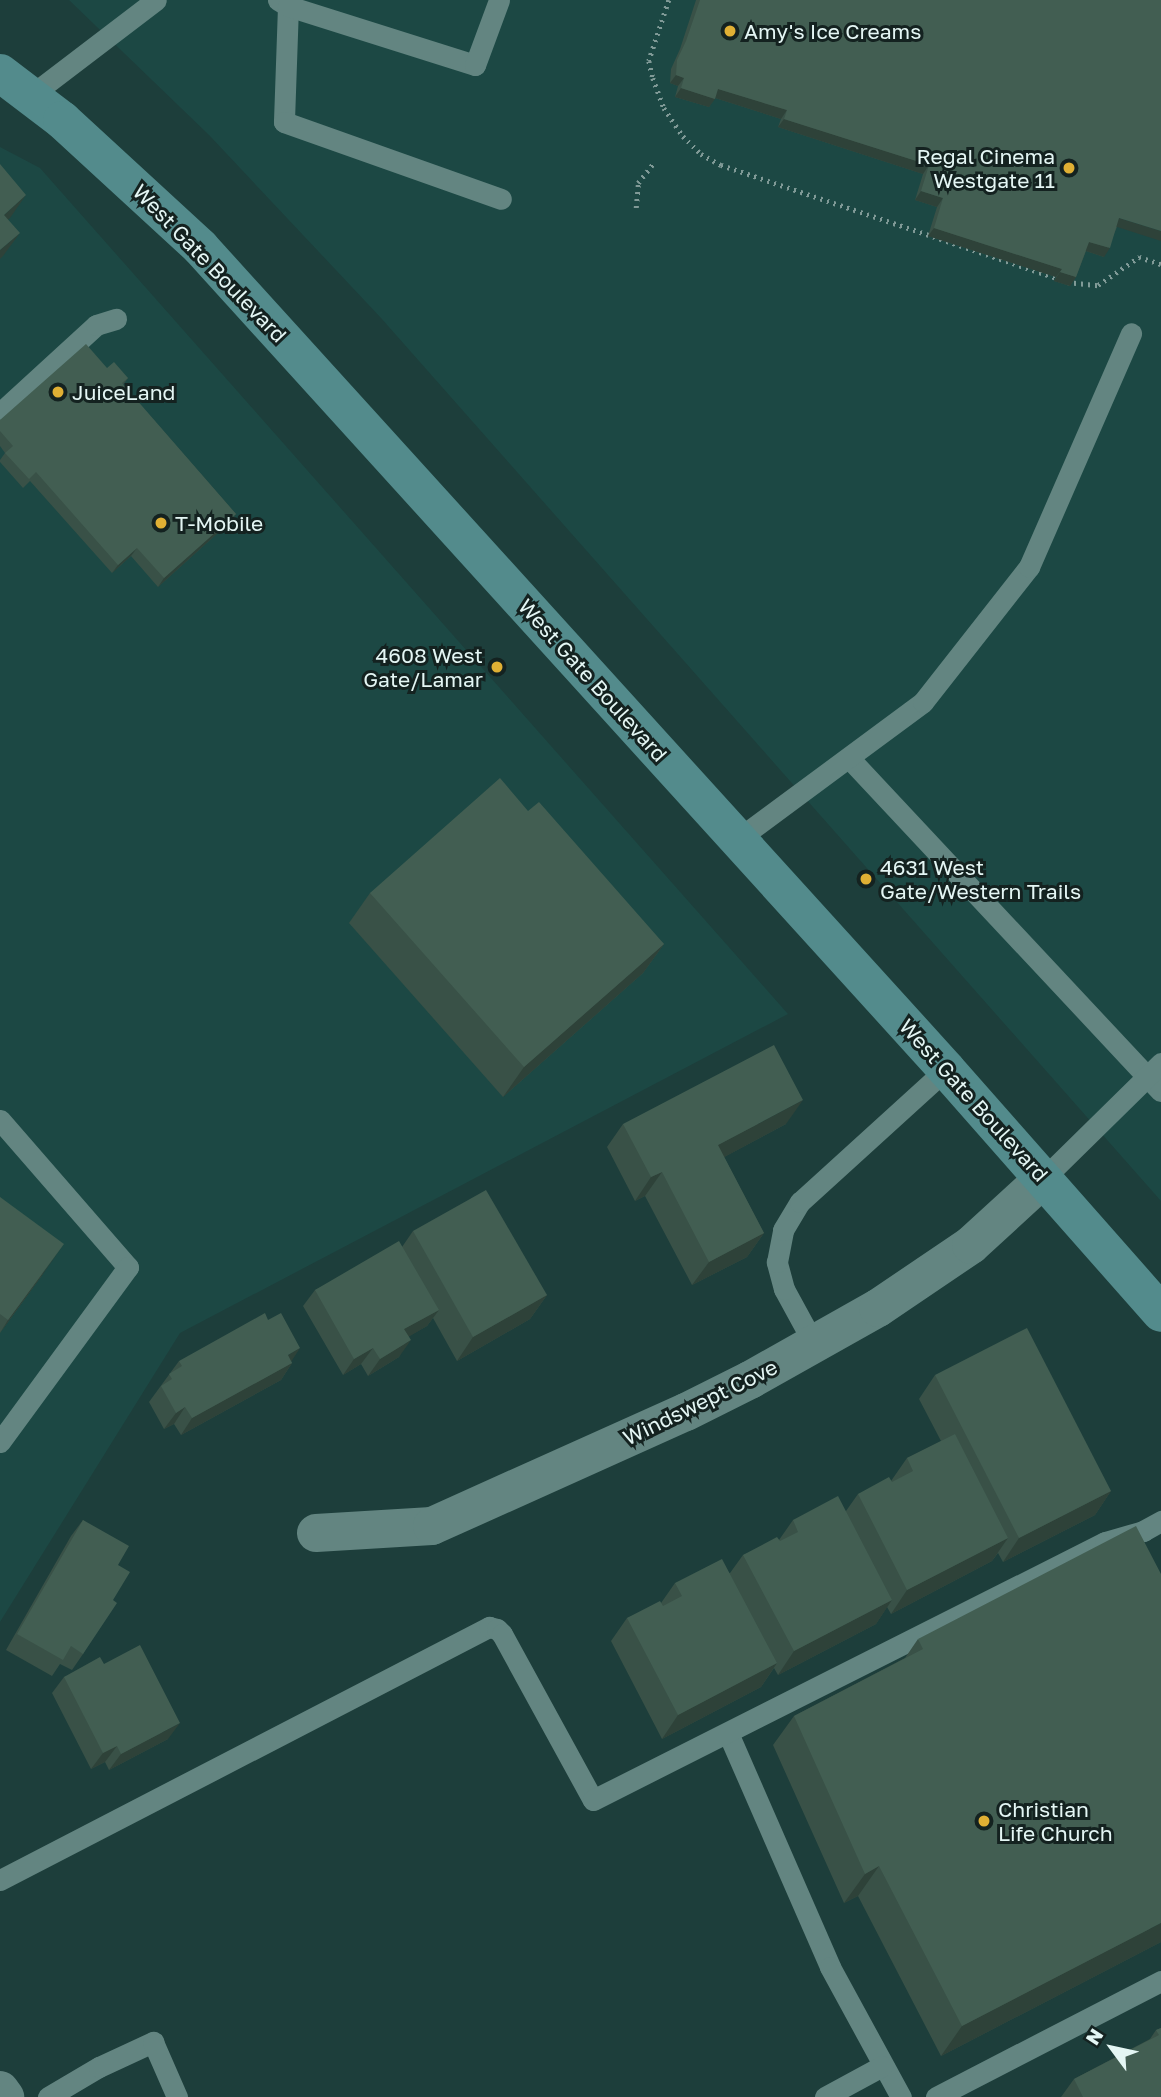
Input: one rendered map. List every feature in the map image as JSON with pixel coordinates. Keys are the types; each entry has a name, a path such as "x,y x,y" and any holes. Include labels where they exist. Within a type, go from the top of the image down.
{"main road":[{"name":"West Gate Boulevard","path":"0,73 130,180 200,247 946,1069 1161,1313"}],"street":[{"name":"Windswept Cove","path":"316,1533 432,1526 686,1412 878,1308 971,1245 1044,1178"},
{"path":"0,2090 5,2097"}],"lane":[{"path":"30,96 156,0"},
{"path":"499,0 475,65 283,3 284,122 501,199"},
{"path":"0,413 96,325 116,319"},
{"path":"738,839 923,702 1029,567 1131,333"},
{"path":"849,758 1156,1077 1044,1178"},
{"path":"814,1344 784,1289 777,1262 783,1230 800,1202 946,1069"},
{"path":"0,1120 128,1268 0,1442"},
{"path":"0,1881 488,1627 502,1634 593,1800 1105,1542 1143,1531 1161,1521"},
{"path":"728,1733 830,1967 901,2097"},
{"path":"936,2097 1161,1982"},
{"path":"48,2097 99,2067 153,2042 177,2097"},
{"path":"825,2097 882,2066"}],"path":[{"path":"668,0 649,61 664,108 683,136 701,154 734,170 1071,283 1098,285 1139,257 1161,264"},
{"path":"636,208 638,183 653,163"}],"shaded area":[{"path":"69,0 1161,0 1161,1201 381,318 209,135"},
{"path":"0,147 40,168 788,1014 180,1333 0,1622"}],"building":[{"path":"700,0 1161,0 1161,231 1119,218 1110,248 1089,242 1076,277 1060,272 1062,269 934,228 943,198 921,191 929,165 784,119 787,110 718,89 715,99 681,88 684,78 676,75 677,60"},
{"path":"0,164 26,195 4,215 20,233 0,250"},
{"path":"86,344 107,368 114,362 128,378 122,383 236,514 164,578 137,548 118,565 36,472 29,479 5,453 13,446 0,431 0,420"},
{"path":"500,778 528,811 539,802 664,944 524,1067 370,893"},
{"path":"774,1045 803,1100 718,1145 764,1233 709,1262 662,1172 651,1177 623,1124"},
{"path":"486,1190 547,1295 473,1337 413,1231"},
{"path":"0,1197 64,1244 8,1320 0,1314"},
{"path":"399,1241 439,1310 404,1329 411,1340 380,1359 373,1348 354,1359 315,1290"},
{"path":"265,1313 268,1320 281,1313 300,1348 288,1355 292,1363 192,1418 185,1407 176,1413 161,1386 172,1379 169,1374 182,1366 179,1361"},
{"path":"1027,1328 1111,1491 1019,1538 935,1375"},
{"path":"955,1434 1008,1538 907,1590 858,1494 889,1477 892,1482 913,1471 907,1458"},
{"path":"838,1496 892,1600 794,1651 743,1555 777,1537 780,1541 798,1532 793,1520"},
{"path":"83,1520 129,1546 118,1565 130,1572 113,1600 117,1603 83,1654 71,1646 63,1660 17,1634"},
{"name":"Christian Life Church","path":"1136,1526 1161,1574 1161,1923 962,2026 879,1866 865,1874 794,1716 923,1649 918,1639"},
{"path":"722,1559 777,1663 678,1715 627,1618 660,1601 663,1606 682,1596 675,1583"},
{"path":"140,1645 180,1723 121,1754 117,1746 103,1753 64,1677 100,1657 104,1664"},
{"path":"1161,2028 1161,2097 1083,2097 1074,2079 1159,2035 1156,2030"}],"place":[{"name":"Amy's Ice Creams","path":"730,31"},
{"name":"Regal Cinema Westgate 11","path":"1069,168"},
{"name":"JuiceLand","path":"58,392"},
{"name":"T-Mobile","path":"161,523"},
{"name":"4608 West Gate/Lamar","path":"497,667"},
{"name":"4631 West Gate/Western Trails","path":"866,879"},
{"name":"Christian Life Church","path":"984,1821"}]}
